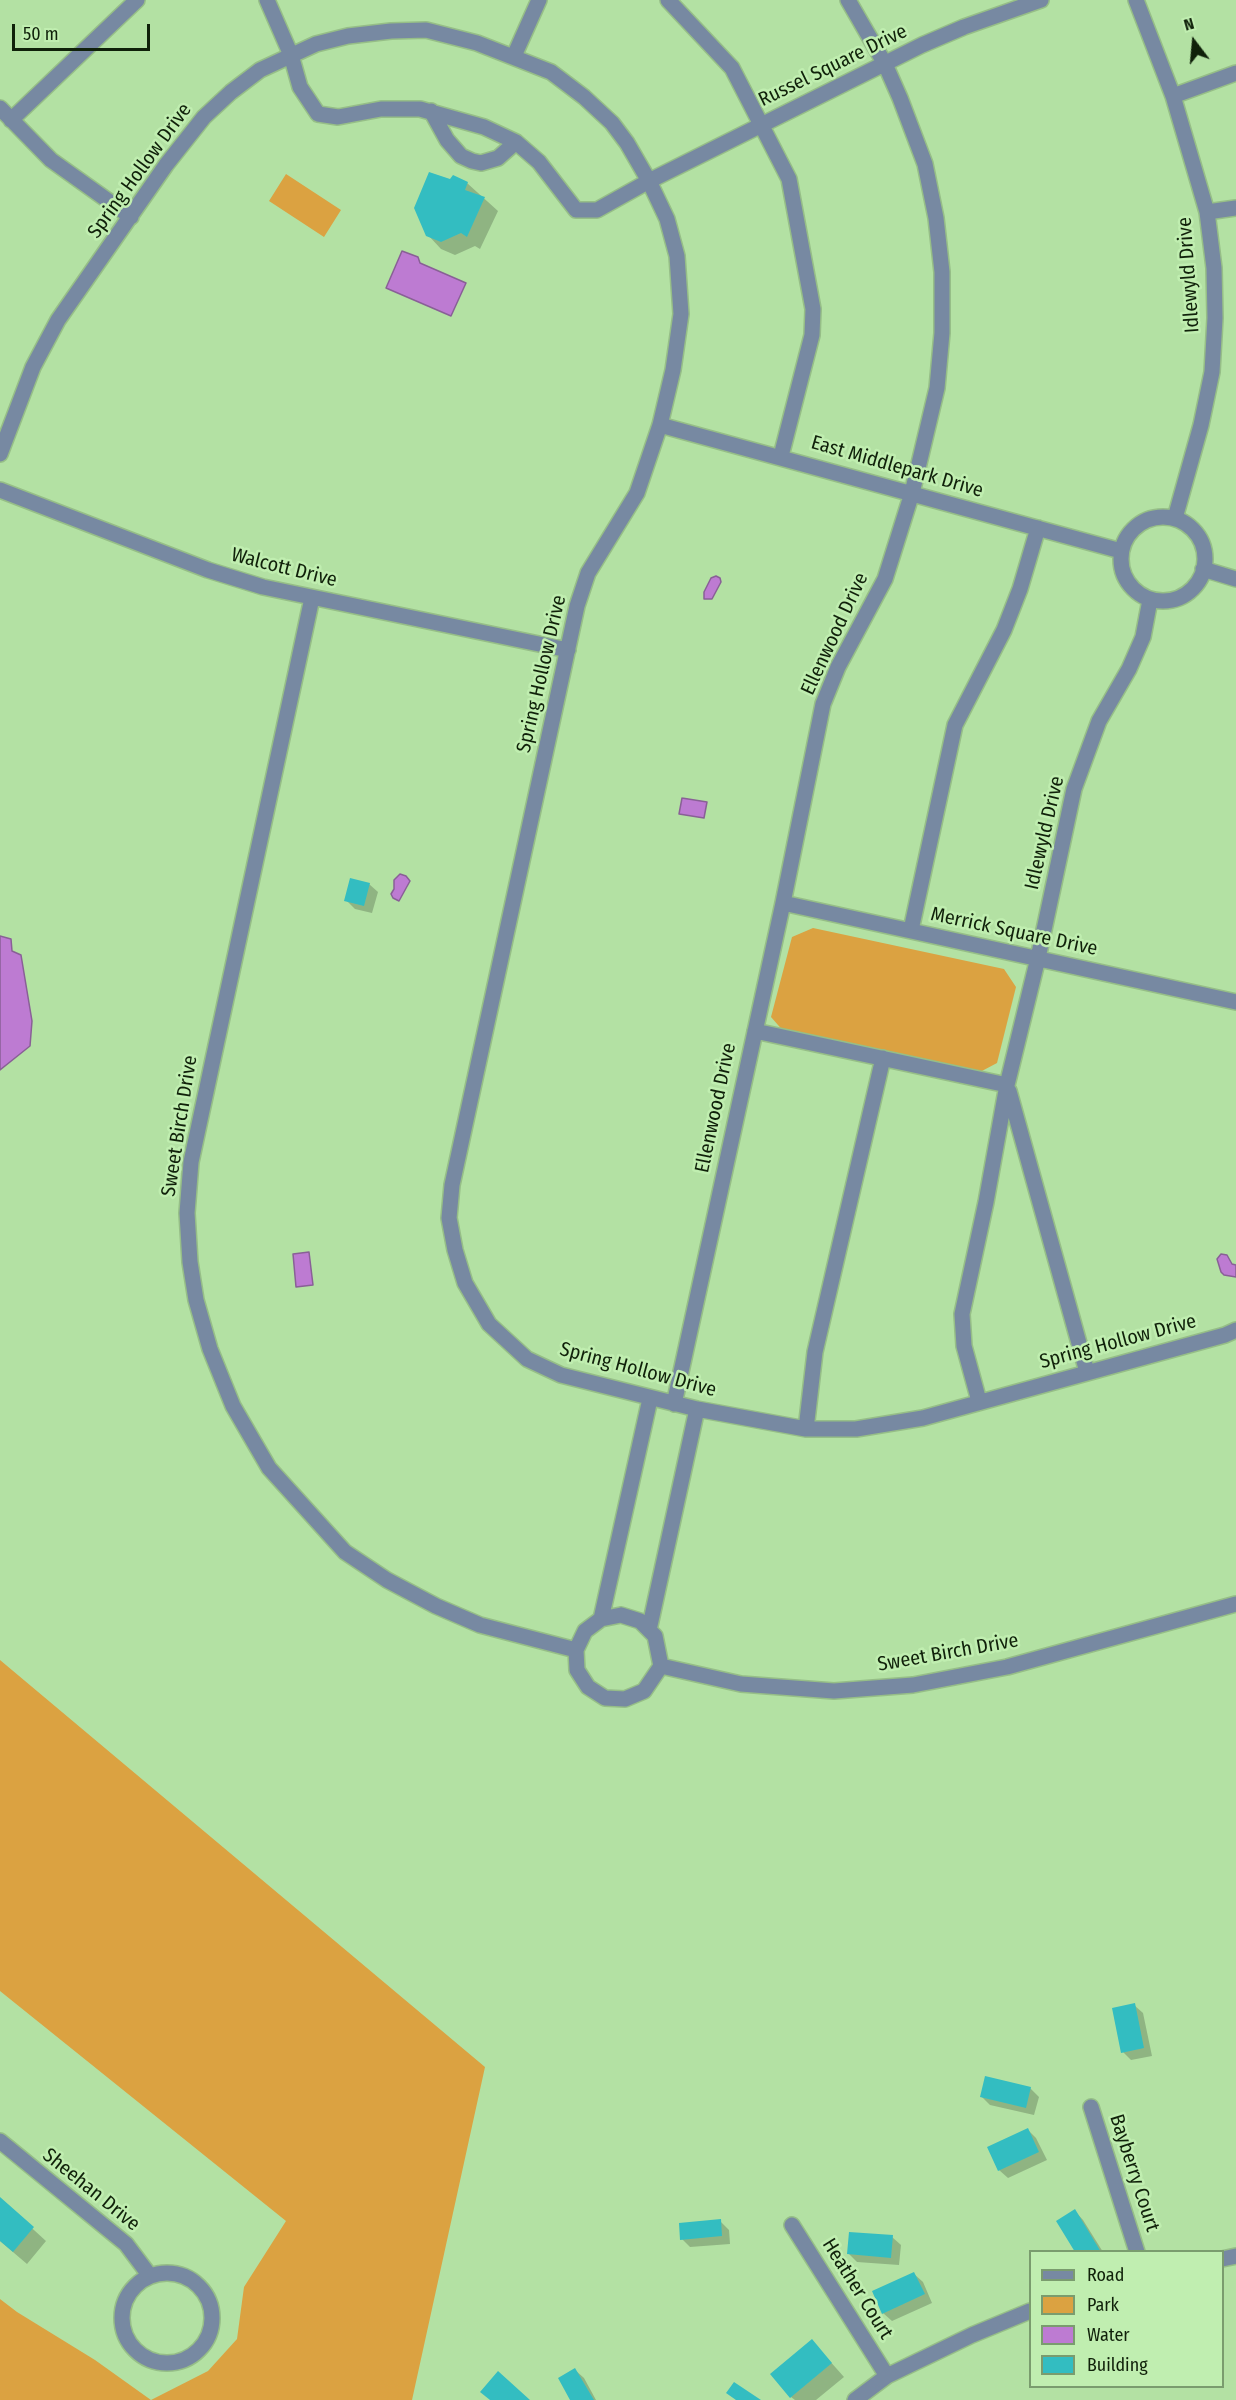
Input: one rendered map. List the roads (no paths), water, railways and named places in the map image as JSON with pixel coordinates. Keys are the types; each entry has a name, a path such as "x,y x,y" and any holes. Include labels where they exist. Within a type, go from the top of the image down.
{"street":[{"path":"11,120 137,0"},
{"path":"267,0 291,55"},
{"path":"514,56 539,0"},
{"path":"668,0 732,68 789,179 813,309 813,335 781,456"},
{"name":"Ellenwood Drive","path":"674,1404 783,903 823,704 837,668 885,579 912,493 937,388 942,333 942,272 936,218 925,164 885,64 848,0"},
{"name":"Russel Square Drive","path":"291,55 300,87 318,114 338,117 381,109 420,109 484,127 516,142 539,162 576,210 597,210 649,181 885,64 964,27 1041,0"},
{"name":"Idlewyld Drive","path":"1136,0 1173,96 1207,212 1214,268 1215,318 1212,372 1201,425 1175,518"},
{"name":"Spring Hollow Drive","path":"0,454 44,343 166,165 204,117 260,70 315,44 348,36 426,30 514,56 551,72 584,96 612,123 627,143 649,181 667,219 677,256 681,314 673,370 660,425 637,493 588,573 577,606 452,1185 449,1218 455,1250 465,1283 489,1324 496,1331 527,1359 561,1375 650,1399 806,1429 856,1429 923,1418 1225,1335 1236,1330"},
{"path":"1173,96 1236,73"},
{"path":"0,108 51,160 131,217"},
{"path":"431,111 447,140 461,156 472,161 481,163 498,158 516,142"},
{"path":"1207,212 1236,208"},
{"name":"East Middlepark Drive","path":"660,425 781,456 1121,551"},
{"name":"Walcott Drive","path":"0,490 208,570 263,587 568,650"},
{"path":"1175,518 1190,526 1200,538 1206,557 1202,577 1189,593 1170,601 1150,600 1133,589 1122,572 1121,551 1130,533 1146,521 1175,518"},
{"path":"911,930 956,725 1004,630 1020,590 1038,528"},
{"path":"1203,569 1236,579"},
{"name":"Sweet Birch Drive","path":"312,598 191,1162 187,1213 190,1262 196,1300 210,1349 233,1406 269,1468 345,1552 387,1580 436,1606 480,1625 576,1650"},
{"name":"Idlewyld Drive","path":"979,1401 964,1346 962,1314 986,1202 1007,1085 1038,958 1074,789 1099,721 1129,669 1143,637 1150,600"},
{"name":"Merrick Square Drive","path":"783,903 1236,1002"},
{"path":"754,1031 1007,1085"},
{"path":"806,1429 815,1352 883,1058"},
{"name":"Idlewyld Drive","path":"1007,1085 1087,1372"},
{"path":"601,1619 650,1399"},
{"path":"649,1630 697,1409"},
{"name":"Sweet Birch Drive","path":"661,1666 741,1684 764,1686 834,1691 913,1685 1007,1667 1236,1604"},
{"path":"621,1615 640,1621 654,1636 661,1666 644,1691 625,1699 605,1698 588,1687 577,1670 576,1650 585,1631 601,1619 621,1615"},
{"name":"Bayberry Court","path":"1091,2107 1136,2250"},
{"name":"Sheehan Drive","path":"0,2141 126,2244 150,2276"},
{"name":"Heather Court","path":"792,2225 887,2376"},
{"path":"173,2273 192,2280 206,2296 212,2313 210,2331 202,2346 188,2358 174,2363 159,2363 145,2358 128,2342 122,2321 124,2302 134,2286 150,2276 173,2273"},
{"path":"855,2400 887,2376 972,2335 1029,2311"}],"water":[{"path":"402,251 418,257 420,263 466,283 451,316 386,288"},
{"path":"716,576 721,582 712,599 704,599 704,592 711,578"},
{"path":"682,798 707,802 704,818 679,814"},
{"path":"400,874 406,876 410,881 399,901 391,894 394,889 394,880"},
{"path":"0,936 11,939 12,951 21,955 32,1021 30,1046 0,1070"},
{"path":"309,1252 313,1285 296,1287 293,1254"},
{"path":"1221,1254 1227,1255 1232,1264 1236,1265 1236,1277 1224,1275 1221,1272 1217,1259"}]}
